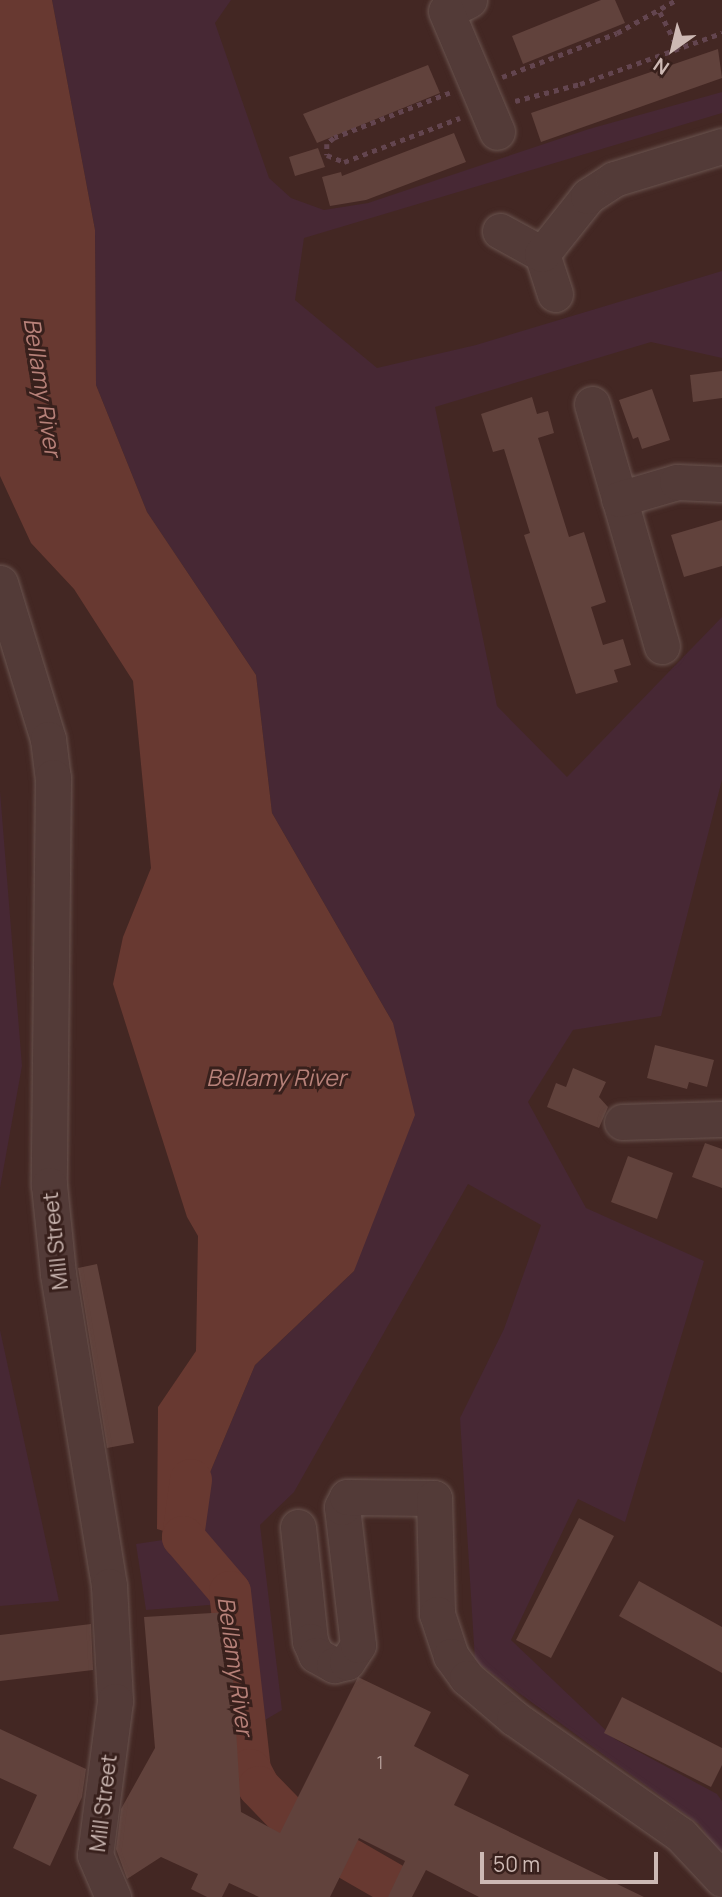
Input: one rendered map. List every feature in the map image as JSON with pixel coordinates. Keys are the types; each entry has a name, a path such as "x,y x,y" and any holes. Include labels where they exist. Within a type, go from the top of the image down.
{"street":[{"path":"469,0 446,11 487,109"},
{"path":"542,254 562,225 598,188 631,173 722,146"},
{"path":"500,231 542,254 555,294"},
{"path":"592,404 662,646"},
{"path":"619,499 677,482 722,484"},
{"name":"Mill Street","path":"0,583 48,739 53,777 49,1185 60,1287 109,1586 115,1701 95,1855 113,1897"},
{"path":"622,1122 722,1119"},
{"path":"298,1527 310,1641 316,1655 334,1665 347,1662 358,1645 342,1507 347,1497 434,1498 437,1614 451,1656 467,1678 514,1718 681,1835 722,1879"}],"path":[{"path":"676,0 660,12 487,109 417,104 334,138 327,144 327,155 344,162 487,109 678,50 722,33"},
{"path":"660,12 678,50"}],"shaded area":[{"path":"52,0 231,0 215,23 269,178 291,198 324,210 368,203 589,129 722,92 722,113 304,238 295,300 377,368 476,345 722,271 722,358 651,342 435,407 497,706 567,777 722,617 722,780 661,1016 573,1030 528,1102 586,1208 704,1261 625,1522 578,1499 511,1640 615,1739 717,1794 722,1801 722,1859 700,1825 475,1661 460,1418 504,1329 541,1225 468,1184 294,1492 260,1525 282,1710 243,1733 234,1603 146,1610 136,1544 183,1537 255,1365 354,1271 393,1023 272,813 256,675 147,512 96,385 95,230"},
{"path":"0,791 22,1066 0,1188"},
{"path":"0,1330 59,1601 0,1606"}],"water":[{"name":"Bellamy River","path":"0,0 52,0 95,230 96,385 147,512 256,675 272,813 393,1023 415,1115 354,1271 255,1365 183,1537 157,1529 158,1407 196,1351 198,1236 187,1217 113,984 123,937 151,868 133,681 74,589 31,543 0,476"}],"building":[{"path":"601,0 615,0 625,23 523,64 512,36"},
{"path":"718,49 722,78 541,142 531,113"},
{"path":"428,65 440,93 317,143 303,114"},
{"path":"454,133 466,162 366,200 330,206 322,177 341,172 342,176"},
{"path":"318,148 325,167 295,176 289,157"},
{"path":"722,371 722,398 693,402 690,375"},
{"path":"652,389 670,440 642,449 638,437 633,439 619,400"},
{"path":"532,397 537,414 548,411 554,433 538,438 569,537 584,532 606,602 591,607 603,645 623,639 631,665 614,670 618,682 576,694 524,535 530,533 504,449 493,452 481,414"},
{"path":"722,520 722,566 684,577 671,535"},
{"path":"655,1045 714,1060 707,1087 689,1082 687,1089 647,1078"},
{"path":"573,1068 606,1082 599,1097 608,1107 599,1128 547,1107 556,1083 566,1087"},
{"path":"705,1143 722,1149 722,1188 692,1177"},
{"path":"628,1156 673,1173 657,1219 611,1202"},
{"path":"97,1264 134,1443 107,1448 78,1268"},
{"path":"579,1518 614,1536 551,1658 516,1640"},
{"path":"639,1581 722,1627 722,1673 619,1616"},
{"path":"229,1612 241,1812 280,1833 358,1677 431,1712 414,1746 469,1775 454,1805 644,1897 479,1897 426,1870 412,1897 388,1897 405,1861 359,1838 330,1897 259,1897 229,1883 222,1897 207,1897 191,1889 198,1874 161,1857 127,1879 116,1849 121,1809 155,1748 144,1617"},
{"path":"91,1624 93,1670 0,1681 0,1635"},
{"path":"622,1697 722,1748 722,1765 711,1787 604,1733"},
{"path":"0,1729 86,1769 82,1797 50,1866 13,1848 37,1795 0,1778"}],"waterway":[{"name":"Bellamy River","path":"191,1480 183,1537 230,1592 250,1770 259,1787 288,1817"},
{"name":"Bellamy River","path":"349,1859 394,1885"}]}
